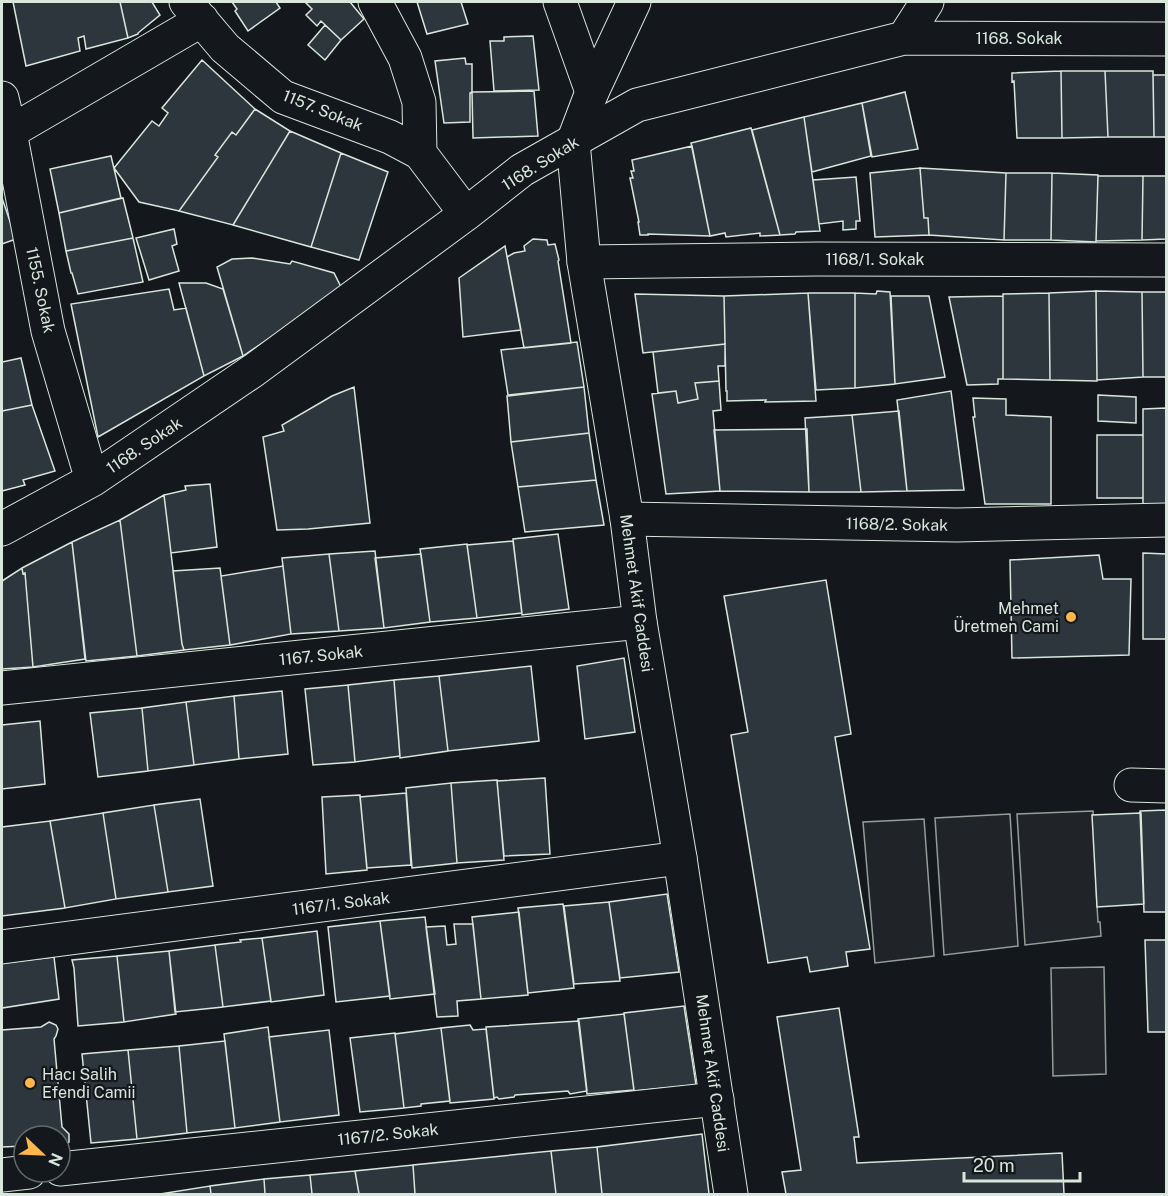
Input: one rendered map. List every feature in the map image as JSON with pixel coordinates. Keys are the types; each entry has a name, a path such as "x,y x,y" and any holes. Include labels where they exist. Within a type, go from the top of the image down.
{"street":[{"path":"375,2 405,58 419,102 420,153 466,214"},
{"path":"560,2 592,92"},
{"name":"Mehmet Akif Caddesi","path":"634,2 592,92 573,142 584,262 627,519 640,621 680,858 730,1194"},
{"path":"904,38 927,2"},
{"path":"10,132 194,11"},
{"name":"1157. Sokak","path":"194,11 225,48 283,97 390,137 420,153"},
{"name":"1168. Sokak","path":"2,529 92,480 254,370 522,170 637,105 904,38 1167,39"},
{"name":"1155. Sokak","path":"2,98 48,331 92,480"},
{"name":"1168/1. Sokak","path":"584,262 818,259 1167,260"},
{"name":"1168/2. Sokak","path":"627,519 957,525 1167,520"},
{"name":"1167. Sokak","path":"2,688 640,621"},
{"path":"1131,785 1167,786"},
{"name":"1167/1. Sokak","path":"2,947 680,858"},
{"name":"1167/2. Sokak","path":"72,1168 717,1099"}],"shaded area":[{"path":"1093,811 1098,922 1100,922 1101,936 1025,945 1017,814"},
{"path":"1010,814 1018,946 944,955 935,818"},
{"path":"924,819 934,956 875,963 863,822"},
{"path":"1104,967 1106,1074 1053,1076 1051,968"}],"building":[{"path":"13,2 120,2 128,38 86,49 84,36 78,38 80,51 26,66"},
{"path":"120,2 152,2 160,15 138,34 128,38"},
{"path":"232,2 276,2 280,8 248,31"},
{"path":"305,2 350,2 364,19 341,40 321,21 317,26 306,15 312,9"},
{"path":"417,2 461,2 468,24 427,34"},
{"path":"325,25 341,40 325,60 308,45"},
{"path":"533,36 539,90 494,91 490,41 504,41 504,37"},
{"path":"465,58 466,64 472,64 470,122 444,123 435,61"},
{"path":"202,60 255,109 236,135 232,132 215,155 218,157 179,211 139,202 114,168 152,121 159,126 168,113 162,108"},
{"path":"1061,71 1105,71 1108,137 1062,138"},
{"path":"1061,71 1062,138 1017,138 1012,73"},
{"path":"1105,71 1153,71 1154,137 1108,137"},
{"path":"1153,75 1166,75 1166,137 1154,137"},
{"path":"534,91 538,136 473,138 472,92"},
{"path":"905,92 918,149 872,157 862,103"},
{"path":"862,103 871,156 812,172 804,117"},
{"path":"255,109 290,131 233,225 179,211 218,157 215,155 232,132 236,135"},
{"path":"804,117 820,231 780,235 752,130"},
{"path":"751,128 780,235 760,236 760,233 726,237 725,233 710,236 691,143"},
{"path":"290,131 341,153 311,247 233,225"},
{"path":"692,146 710,236 640,235 630,178 633,178 631,171 634,171 632,160"},
{"path":"341,153 388,172 359,260 311,247"},
{"path":"111,156 121,198 59,213 50,169"},
{"path":"920,168 924,218 928,218 929,235 875,237 870,173"},
{"path":"920,168 1006,173 1004,240 929,235 928,218 924,218"},
{"path":"1006,173 1052,173 1051,240 1004,240"},
{"path":"1052,173 1098,175 1096,242 1051,240"},
{"path":"1098,176 1143,176 1142,240 1096,241"},
{"path":"1143,176 1166,176 1166,239 1142,240"},
{"path":"856,177 860,221 856,221 856,229 843,230 843,221 819,224 813,180"},
{"path":"2,198 16,239 2,244"},
{"path":"123,198 133,238 66,251 59,213"},
{"path":"174,229 177,244 172,246 179,271 149,280 136,238"},
{"path":"133,238 143,282 78,294 66,251"},
{"path":"533,239 547,240 548,245 555,244 571,343 524,348 507,257 525,251 524,246"},
{"path":"505,246 521,330 463,337 459,278"},
{"path":"252,258 290,264 292,261 334,273 342,289 243,356 217,267 232,259"},
{"path":"179,283 206,283 223,289 243,356 204,376"},
{"path":"169,289 174,310 186,308 204,376 98,437 71,304"},
{"path":"877,291 890,292 895,384 855,388 855,293 876,294"},
{"path":"1096,291 1097,381 1050,380 1049,293"},
{"path":"1096,291 1142,292 1143,377 1097,380"},
{"path":"1142,292 1166,292 1166,377 1143,377"},
{"path":"808,293 855,293 855,388 816,390"},
{"path":"808,293 816,401 727,401 724,296"},
{"path":"1049,293 1050,380 1003,379 1003,294"},
{"path":"635,294 724,296 725,344 643,353"},
{"path":"891,296 929,296 945,377 895,384"},
{"path":"1003,296 1003,379 998,379 998,384 967,385 949,297"},
{"path":"577,342 584,387 508,395 501,350"},
{"path":"725,344 725,366 718,366 719,381 695,383 698,399 678,403 676,391 658,393 653,352"},
{"path":"21,358 32,405 2,411 2,362"},
{"path":"719,381 721,410 713,411 720,491 666,494 652,394 676,391 678,403 698,399 695,383"},
{"path":"354,387 370,523 277,530 263,437 284,431 282,425 332,396"},
{"path":"584,387 589,433 511,442 507,396"},
{"path":"951,391 964,490 907,491 897,400"},
{"path":"1098,395 1136,397 1136,423 1098,421"},
{"path":"973,398 1006,399 1006,415 1051,417 1051,504 985,504 973,417 975,417"},
{"path":"32,405 55,471 23,480 25,485 2,491 2,411"},
{"path":"1166,408 1166,505 1143,505 1143,409"},
{"path":"899,411 907,491 861,492 852,415"},
{"path":"852,415 861,492 809,492 805,418"},
{"path":"807,429 809,492 720,491 714,430"},
{"path":"589,433 596,480 518,487 511,442"},
{"path":"1097,435 1143,435 1143,498 1097,498"},
{"path":"596,480 604,525 525,532 518,487"},
{"path":"210,484 217,547 171,553 164,495 186,490 185,486"},
{"path":"164,495 184,650 137,656 120,520"},
{"path":"120,520 137,656 86,661 72,542"},
{"path":"558,534 569,609 522,615 513,539"},
{"path":"513,541 522,613 477,618 467,545"},
{"path":"72,542 85,659 33,667 25,573 23,574 22,568"},
{"path":"467,544 477,618 430,622 420,549"},
{"path":"375,551 384,628 339,631 329,554"},
{"path":"1143,553 1166,554 1166,639 1143,639"},
{"path":"329,554 339,631 291,634 282,558"},
{"path":"421,554 430,622 384,628 375,558"},
{"name":"Mehmet Üretmen Cami","path":"1099,555 1103,579 1131,579 1129,655 1012,658 1010,560"},
{"path":"283,566 291,634 230,645 221,576"},
{"path":"22,568 23,574 25,573 33,667 2,669 2,581"},
{"path":"220,568 230,645 184,650 173,571"},
{"path":"826,580 851,734 835,737 870,949 846,952 848,966 810,972 807,957 768,963 731,735 748,732 724,596"},
{"path":"624,658 635,732 585,739 577,666"},
{"path":"531,666 539,741 448,751 439,676"},
{"path":"439,676 448,751 400,758 394,680"},
{"path":"394,680 400,756 355,762 348,685"},
{"path":"348,685 355,762 313,765 305,689"},
{"path":"282,691 288,754 239,759 234,696"},
{"path":"234,696 239,759 194,765 186,702"},
{"path":"186,702 194,765 148,771 142,708"},
{"path":"142,708 148,771 98,777 90,713"},
{"path":"40,721 45,784 2,789 2,725"},
{"path":"545,778 550,854 504,856 497,781"},
{"path":"497,780 504,860 457,863 451,783"},
{"path":"451,783 457,863 412,868 406,788"},
{"path":"406,793 411,865 367,868 360,797"},
{"path":"360,795 367,870 326,874 322,797"},
{"path":"200,799 213,886 168,892 154,805"},
{"path":"154,805 168,892 116,899 103,813"},
{"path":"1166,810 1166,912 1144,912 1140,811"},
{"path":"103,813 116,899 65,908 50,821"},
{"path":"1141,813 1144,904 1097,907 1092,815"},
{"path":"50,821 65,908 2,916 2,827"},
{"path":"667,894 679,972 620,978 609,902"},
{"path":"609,902 620,981 574,984 564,906"},
{"path":"563,904 574,988 528,993 518,908"},
{"path":"519,912 528,995 481,999 472,917"},
{"path":"425,917 435,994 390,999 380,921"},
{"path":"380,921 390,996 336,1002 328,927"},
{"path":"454,924 473,924 481,999 457,1001 458,1016 437,1017 426,927 445,926 447,945 456,944"},
{"path":"317,931 324,995 271,1002 262,938"},
{"path":"262,938 271,1001 223,1007 215,945"},
{"path":"1145,940 1166,940 1166,1032 1148,1032"},
{"path":"215,945 223,1007 175,1012 169,951"},
{"path":"169,951 176,1014 124,1022 117,956"},
{"path":"117,956 124,1022 78,1026 72,960"},
{"path":"54,957 59,999 2,1008 2,963"},
{"path":"684,1006 696,1085 634,1091 624,1013"},
{"path":"839,1008 859,1137 854,1137 857,1163 1062,1153 1064,1194 786,1194 782,1172 801,1170 777,1017"},
{"path":"624,1014 634,1090 587,1094 578,1019"},
{"path":"579,1021 587,1091 494,1098 486,1027"},
{"name":"Hacı Salih Efendi Camii","path":"49,1022 56,1025 58,1029 54,1039 62,1124 12,1124 12,1147 2,1147 2,1030 41,1027"},
{"path":"470,1025 473,1030 486,1029 494,1099 450,1103 441,1028"},
{"path":"268,1027 280,1122 235,1128 224,1034"},
{"path":"441,1028 450,1101 404,1108 395,1034"},
{"path":"329,1030 339,1115 280,1122 269,1037"},
{"path":"395,1033 404,1108 360,1112 350,1038"},
{"path":"225,1041 235,1128 187,1133 179,1046"},
{"path":"179,1046 187,1133 137,1139 128,1050"},
{"path":"128,1050 137,1139 91,1143 82,1054"},
{"path":"702,1134 709,1194 602,1194 597,1147"},
{"path":"597,1147 602,1194 556,1194 551,1151"},
{"path":"551,1151 556,1194 415,1194 413,1165"},
{"path":"413,1165 415,1194 359,1194 355,1171"},
{"path":"355,1171 359,1194 312,1194 310,1175"},
{"path":"310,1175 312,1194 265,1194 264,1179"},
{"path":"264,1179 265,1194 211,1194 210,1186"},
{"path":"210,1186 211,1194 160,1194"}],"place":[{"name":"Mehmet Üretmen Cami","path":"1071,617"},
{"name":"Hacı Salih Efendi Camii","path":"30,1083"}]}
